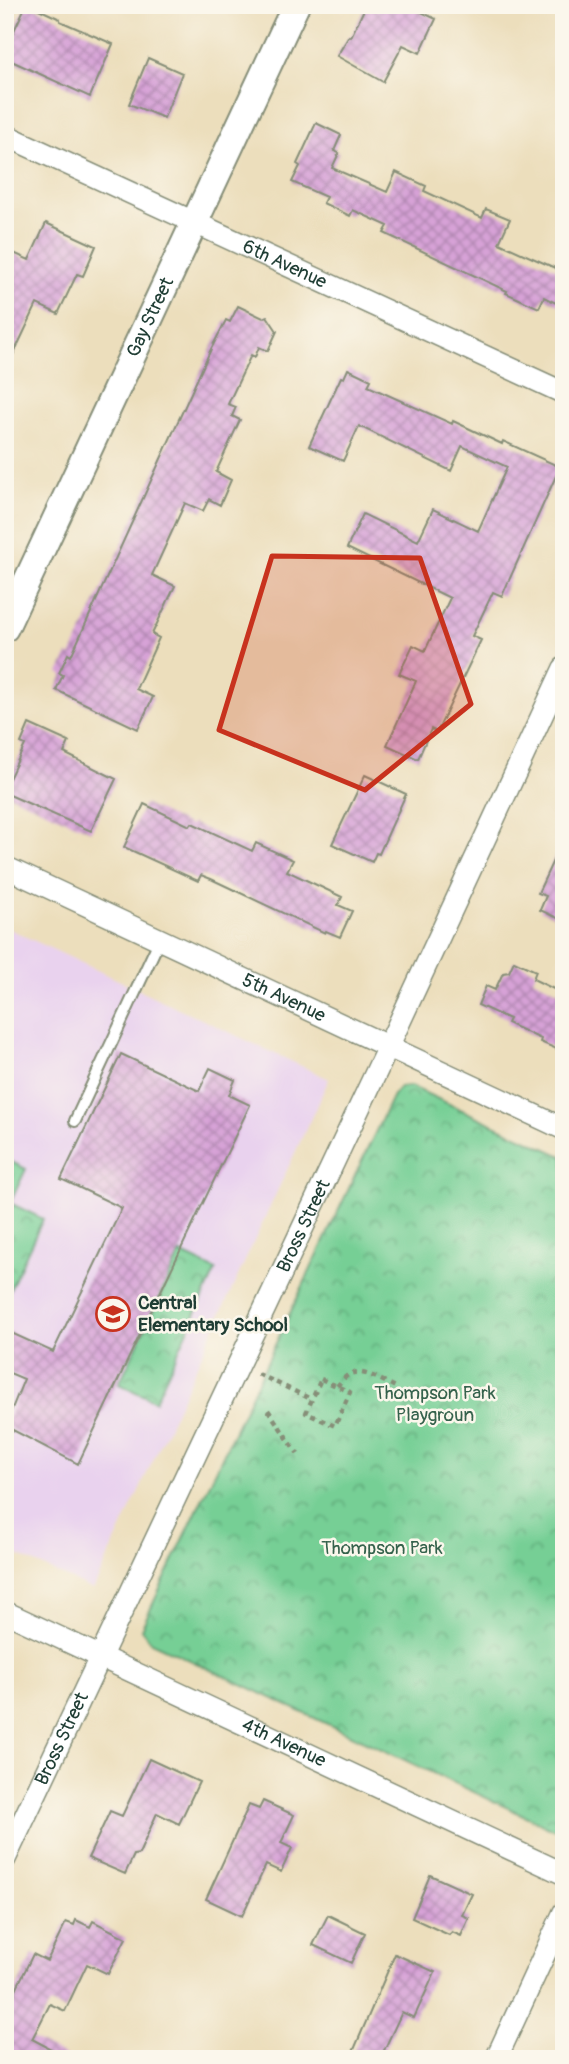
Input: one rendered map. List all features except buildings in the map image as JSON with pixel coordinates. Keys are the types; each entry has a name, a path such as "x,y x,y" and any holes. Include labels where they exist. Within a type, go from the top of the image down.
{"street":[{"name":"Gay Street","path":"5,628 296,5"},
{"name":"6th Avenue","path":"5,135 564,393"},
{"name":"Bross Street","path":"5,1859 564,668"},
{"name":"5th Avenue","path":"5,867 564,1129"},
{"name":"4th Avenue","path":"5,1612 564,1874"},
{"path":"496,2059 564,1912"}],"lane":[{"path":"75,1121 160,939"}],"path":[{"path":"238,1365 312,1399"},
{"path":"337,1386 354,1372 367,1374 396,1387"},
{"path":"321,1379 350,1392 335,1426 306,1413 312,1399 321,1379"},
{"path":"268,1410 298,1454"}],"highlighted area":[{"path":"272,556 420,558 471,704 365,790 219,730"}],"shaded area":[{"name":"Central Elementary School","path":"5,927 329,1079 93,1590 5,1549"}],"green space":[{"name":"Thompson Park","path":"410,1086 564,1157 564,1834 151,1642 141,1629 393,1095 400,1087"},
{"path":"5,1159 26,1169 10,1203 43,1219 5,1300"},
{"path":"180,1253 216,1270 155,1401 119,1384"}],"place":[{"name":"Central Elementary School","path":"113,1314"}],"park label":[{"name":"Thompson Park Playgroun","path":"435,1404"}]}
